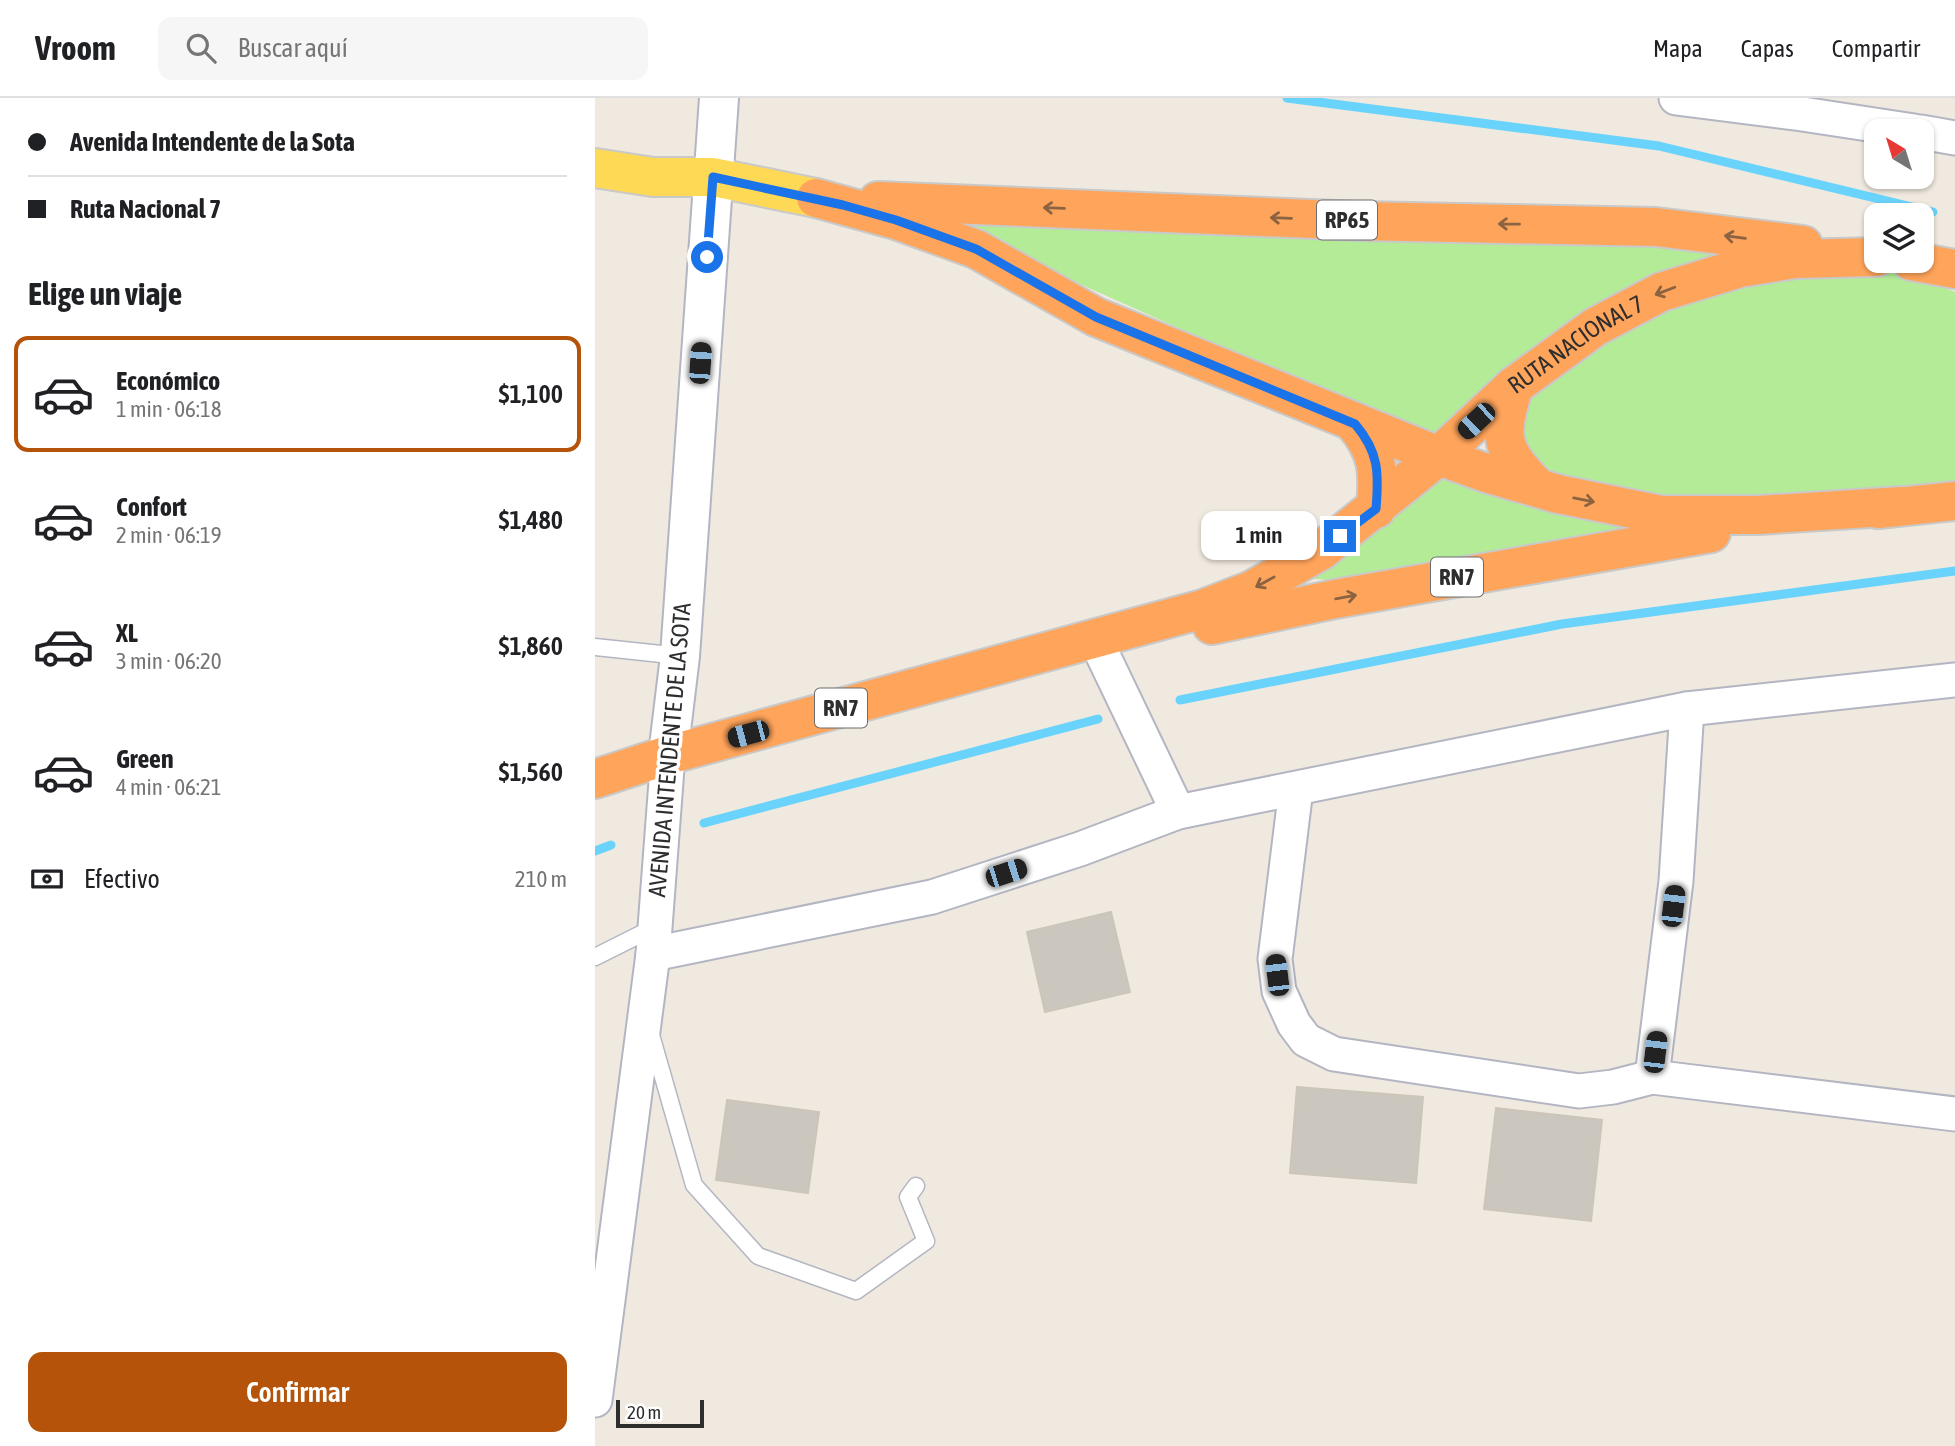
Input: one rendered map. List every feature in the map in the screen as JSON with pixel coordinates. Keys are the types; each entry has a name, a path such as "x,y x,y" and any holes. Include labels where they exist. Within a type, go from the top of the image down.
{"highway":[{"name":"RP65","path":"816,198 1359,221 1657,227 1864,254"},
{"name":"RP65","path":"816,198 896,220 976,249 1096,317 1355,424 1439,456 1558,494 1662,515 1758,515 1902,506"},
{"name":"RUTA NACIONAL 7","path":"668,755 1203,609 1252,590 1322,550 1376,509 1439,456 1514,386 1595,327 1661,292 1740,268 1795,259 1864,256"},
{"path":"1514,386 1505,415 1504,436 1510,456 1538,488"},
{"path":"1355,424 1368,438 1374,457 1378,479 1376,509"},
{"name":"RUTA NACIONAL 7","path":"1014,662 1335,599 1757,524 1955,501"},
{"name":"RN7","path":"595,779 668,755"}],"main road":[{"name":"RP65","path":"595,167 653,177 713,177 816,198"}],"street":[{"name":"AVENIDA INTENDENTE DE LA SOTA","path":"595,1400 654,941 668,755 680,656 719,98"},
{"path":"1676,98 1864,123"},
{"path":"1934,134 1955,138"},
{"path":"1099,647 1178,812"},
{"path":"654,941 932,897 1080,849 1178,812 1687,709 1955,680"},
{"path":"1652,1077 1676,881 1687,709"},
{"path":"1296,789 1275,959 1279,991 1294,1024 1306,1040 1334,1055 1579,1091 1613,1087 1652,1077 1955,1114"}],"lane":[{"path":"595,647 680,656"},
{"path":"595,957 654,941"},
{"path":"645,1016 694,1185 758,1256 856,1291 926,1241 908,1197 916,1186"}],"green space":[{"path":"948,209 1163,233 1642,236 1758,250 1435,443 944,223"},
{"path":"1858,271 1911,275 1955,292 1955,485 1761,502 1580,492 1530,463 1517,412 1522,396 1622,324 1746,278"},
{"path":"1439,470 1662,527 1341,581 1305,578"}],"building":[{"path":"1111,912 1130,992 1045,1012 1027,932"},
{"path":"1297,1087 1423,1097 1416,1183 1290,1173"},
{"path":"727,1100 819,1112 808,1193 716,1180"},
{"path":"1496,1108 1602,1120 1591,1221 1484,1209"}],"waterway":[{"path":"1287,98 1659,146 1896,203"},
{"path":"1180,700 1562,624 1955,571"},
{"path":"704,823 1098,719"},
{"path":"595,851 611,845"}],"route":[{"path":"707,257 713,177 843,205 896,220 976,249 1096,317 1355,424 1368,438 1374,457 1378,479 1376,509 1340,536"}]}
